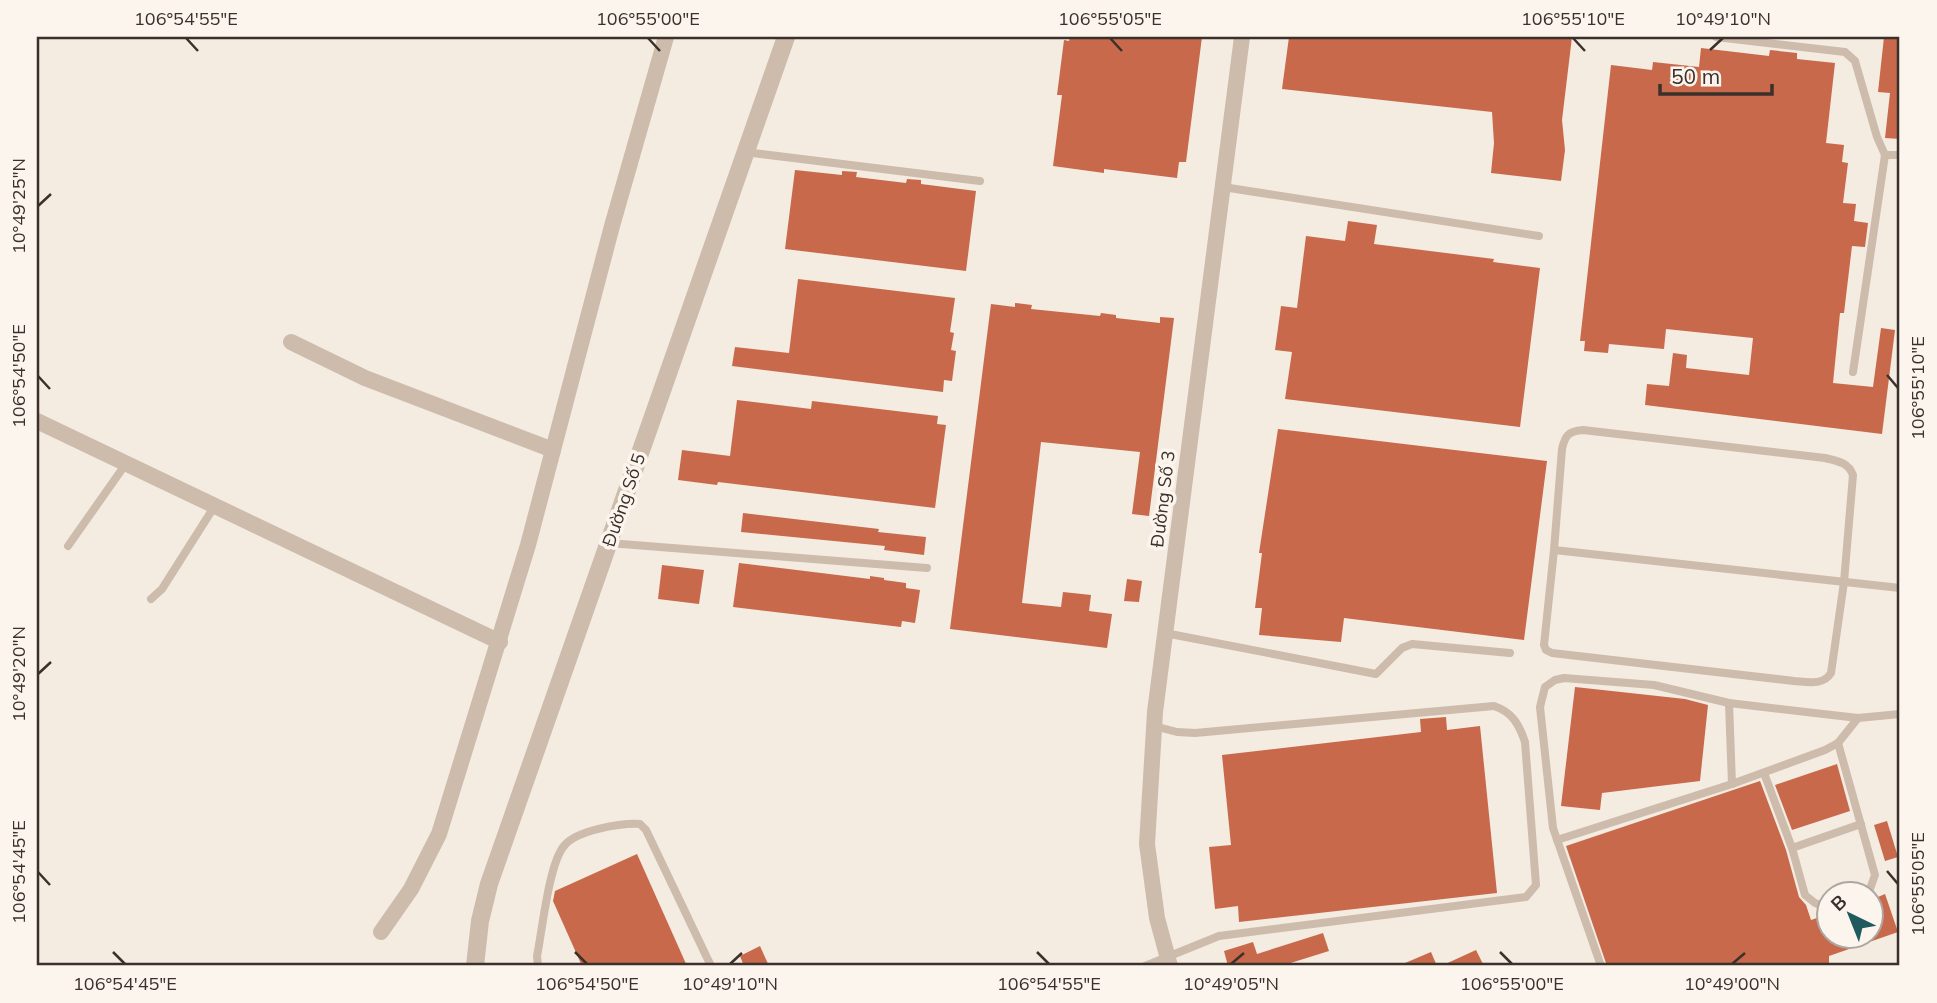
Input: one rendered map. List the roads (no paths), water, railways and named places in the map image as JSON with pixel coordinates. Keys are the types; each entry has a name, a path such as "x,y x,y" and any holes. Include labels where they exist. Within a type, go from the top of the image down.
{"street":[{"path":"381,932 411,889 439,834 500,642 666,37"},
{"name":"Đường Số 5","path":"475,966 480,921 489,884 786,37"},
{"name":"Đường Số 3","path":"1168,961 1157,918 1147,844 1154,726 1242,37"},
{"path":"291,342 365,378 553,450"},
{"path":"37,421 500,642"}],"lane":[{"path":"1716,37 1845,52 1855,61 1862,78 1877,137 1885,155 1853,372"},
{"path":"745,152 980,181"},
{"path":"1885,155 1900,155"},
{"path":"1223,187 1539,236"},
{"path":"1583,430 1825,458 1846,463 1853,475 1844,582 1830,673 1826,679 1819,682 1552,653 1546,650 1544,645 1555,550 1562,449 1565,436 1572,431 1583,430"},
{"path":"68,546 125,465"},
{"path":"151,599 162,589 214,507"},
{"path":"609,543 927,568"},
{"path":"1555,550 1900,588"},
{"path":"1165,632 1376,674 1402,648 1412,644 1510,653"},
{"path":"1601,966 1553,828 1540,707 1545,687 1564,678 1654,685 1729,704 1858,718 1900,714"},
{"path":"1729,704 1731,784"},
{"path":"1144,966 1168,961 1219,936 1526,897 1536,885 1525,742 1521,729 1506,710 1494,706 1195,733 1154,726"},
{"path":"1557,840 1764,773 1825,750 1838,743 1858,718"},
{"path":"1838,743 1875,875 1873,880"},
{"path":"1764,773 1805,895 1814,902"},
{"path":"538,966 537,956 555,866 564,845 578,836 633,823 640,824 646,830 711,966"},
{"path":"1791,848 1861,824"}]}
